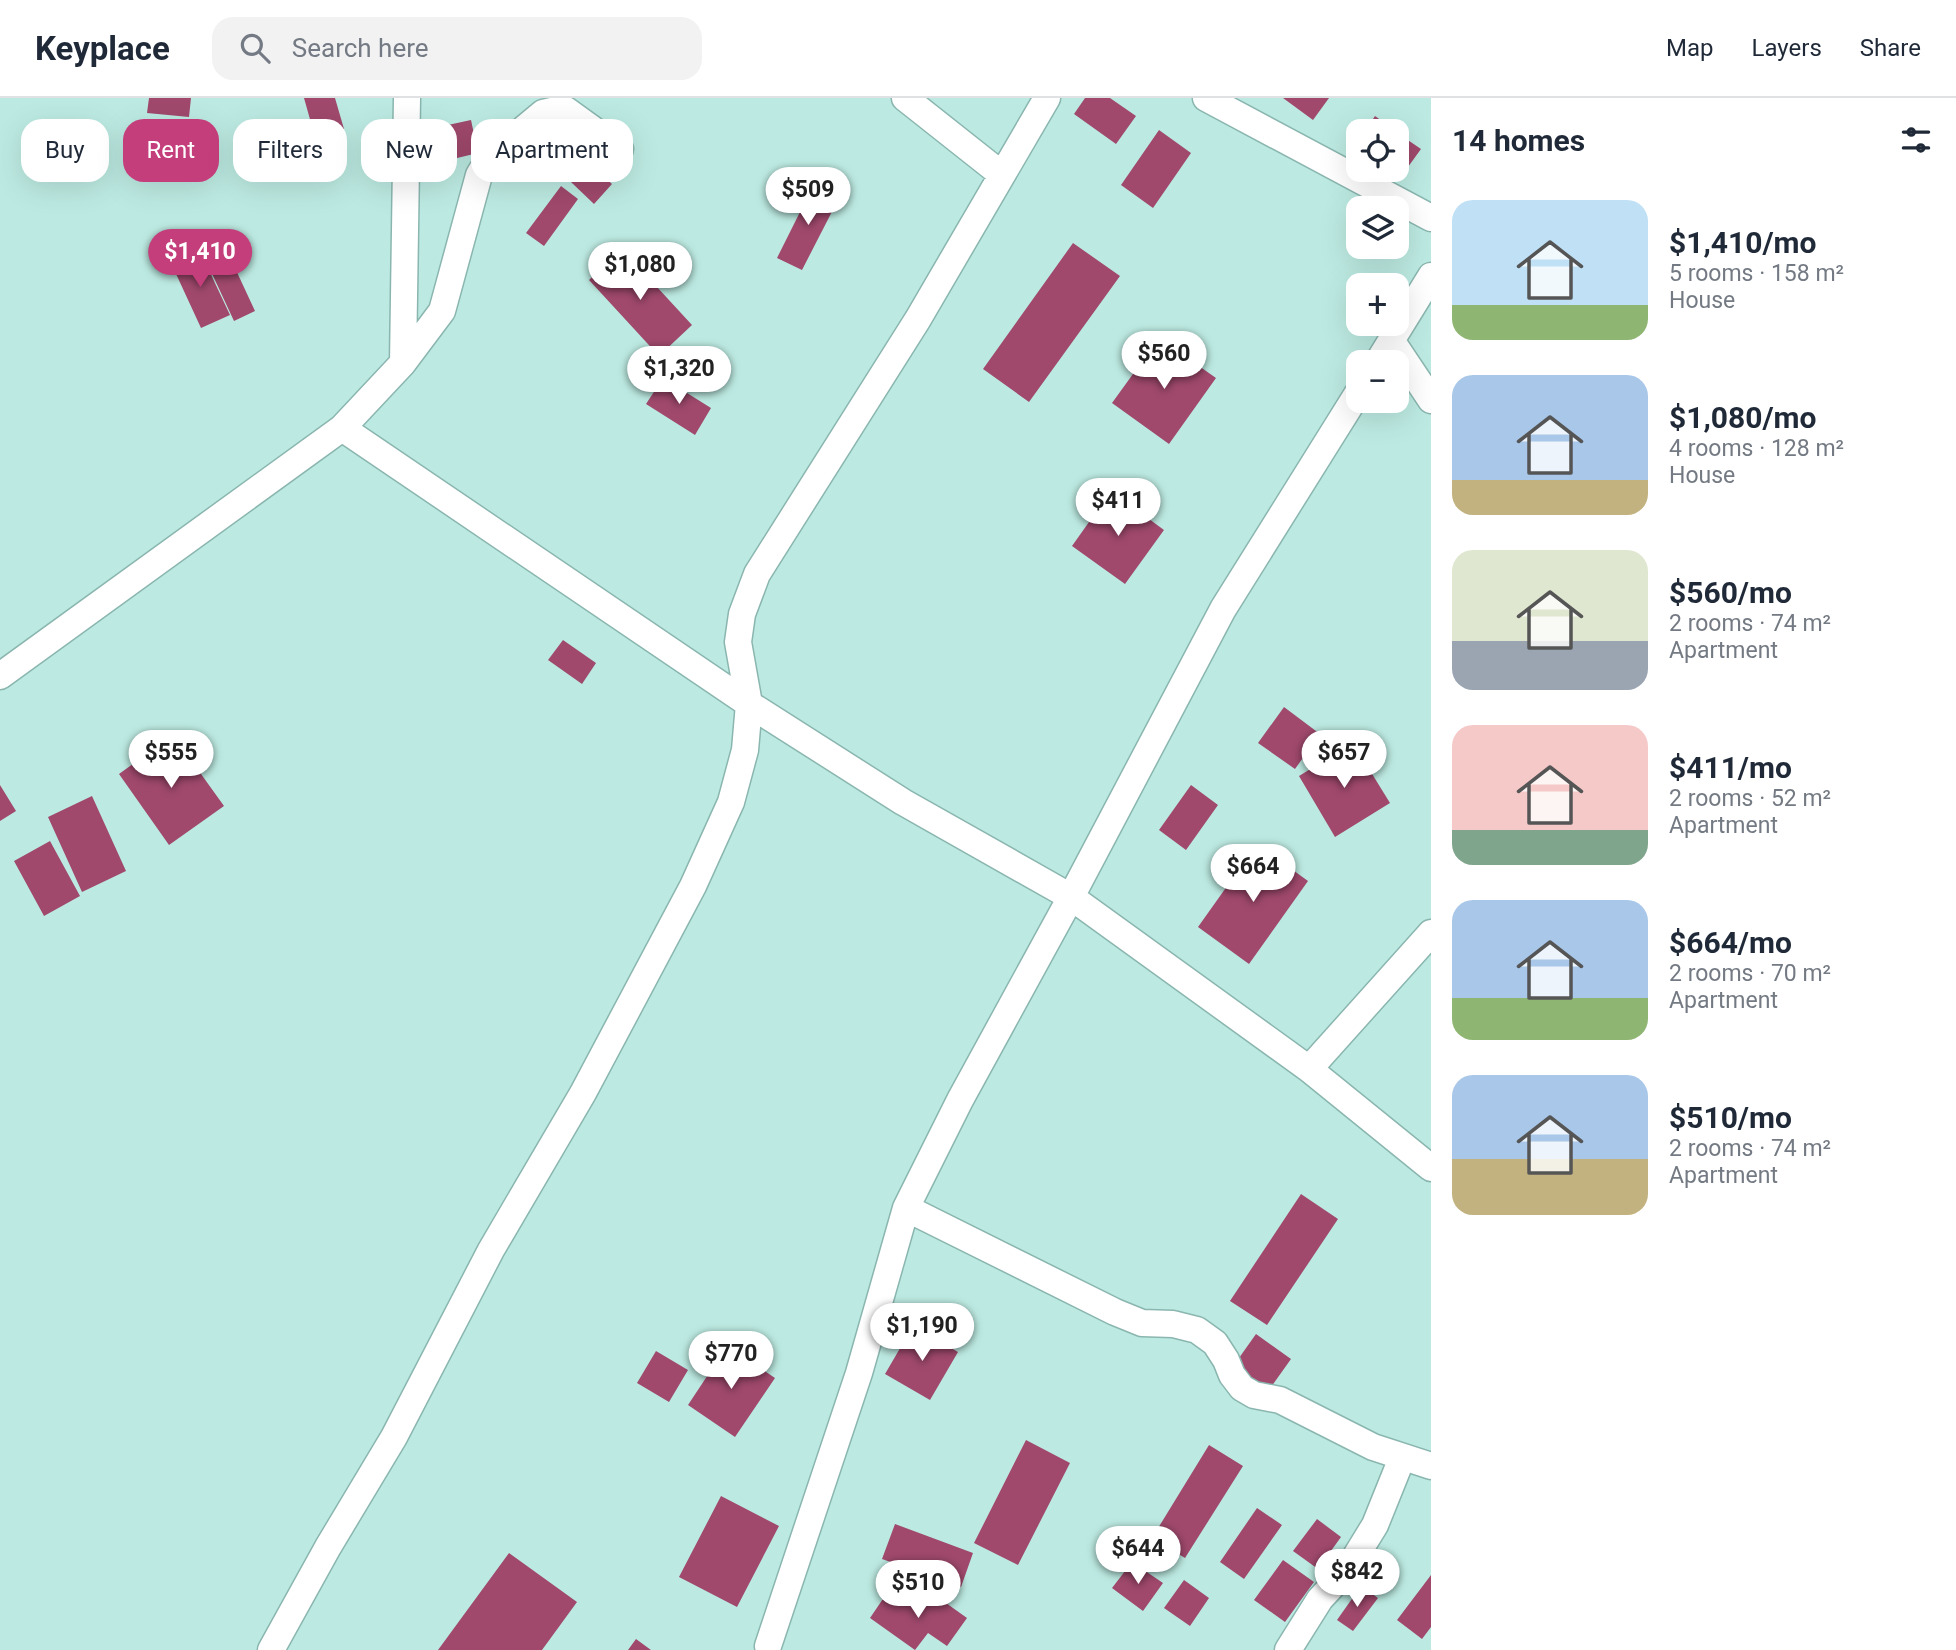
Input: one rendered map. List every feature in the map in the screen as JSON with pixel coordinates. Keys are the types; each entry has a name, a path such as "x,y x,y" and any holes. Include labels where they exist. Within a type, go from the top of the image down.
{"street":[{"path":"403,363 407,98"},
{"path":"905,98 1001,174"},
{"path":"271,1650 328,1547 394,1437 491,1250 583,1093 693,886 731,802 745,750 749,704 738,642 742,614 757,574 918,319 1047,98"},
{"path":"1206,98 1431,218"},
{"path":"536,119 543,113 556,110 566,110 578,119"},
{"path":"0,676 342,428 403,363 442,311 476,182"},
{"path":"1386,350 1431,276"},
{"path":"1409,377 1431,400"},
{"path":"769,1649 859,1373 906,1208 960,1100 1223,609 1346,412"},
{"path":"342,428 749,704 903,802 1071,897 1309,1069 1431,1168"},
{"path":"1309,1069 1431,933"},
{"path":"906,1208 1115,1312 1142,1322 1173,1324 1197,1330 1215,1343 1232,1375 1242,1388 1254,1395 1280,1400 1373,1447 1431,1466"},
{"path":"1288,1650 1320,1600 1348,1569 1376,1525 1402,1458"}],"building":[{"path":"149,98 191,98 189,117 147,113"},
{"path":"304,98 335,98 341,119 310,119"},
{"path":"1085,98 1110,98 1136,116 1116,144 1074,114"},
{"path":"1283,98 1329,98 1313,120"},
{"path":"471,120 471,155 457,158 457,123"},
{"path":"1159,130 1191,153 1153,208 1121,185"},
{"path":"1409,141 1421,149 1409,166"},
{"path":"571,182 612,184 594,204"},
{"path":"814,184 840,196 802,270 777,258"},
{"path":"561,186 578,199 544,246 526,233"},
{"path":"222,240 255,311 234,321 201,250"},
{"path":"1073,243 1120,276 1029,402 983,369"},
{"path":"199,249 230,315 201,328 171,263"},
{"path":"622,249 692,325 659,356 589,280"},
{"path":"1159,338 1216,378 1169,444 1112,403"},
{"path":"663,378 711,408 695,435 646,404"},
{"path":"1111,491 1164,530 1125,584 1072,546"},
{"path":"563,640 596,663 582,684 548,660"},
{"path":"1284,707 1320,734 1295,769 1258,743"},
{"path":"173,735 224,806 169,845 119,774"},
{"path":"1353,743 1390,803 1335,837 1299,776"},
{"path":"0,785 16,811 0,821"},
{"path":"1191,785 1218,805 1186,850 1159,830"},
{"path":"92,796 126,871 82,892 48,817"},
{"path":"50,841 80,896 44,916 14,861"},
{"path":"1257,844 1308,881 1249,964 1198,927"},
{"path":"1301,1194 1338,1219 1267,1325 1230,1301"},
{"path":"913,1326 958,1352 930,1400 885,1374"},
{"path":"1256,1334 1291,1359 1269,1390 1234,1365"},
{"path":"727,1346 775,1378 735,1437 688,1405"},
{"path":"656,1351 688,1370 669,1402 637,1383"},
{"path":"1026,1440 1070,1463 1018,1565 974,1543"},
{"path":"1209,1445 1243,1466 1185,1558 1152,1538"},
{"path":"721,1496 779,1526 737,1607 679,1577"},
{"path":"1257,1508 1282,1525 1244,1579 1220,1562"},
{"path":"1317,1519 1341,1537 1318,1569 1293,1551"},
{"path":"895,1524 973,1553 961,1587 882,1559"},
{"path":"509,1553 577,1602 542,1650 438,1650"},
{"path":"1283,1560 1314,1582 1285,1622 1254,1600"},
{"path":"1132,1562 1163,1583 1143,1611 1112,1588"},
{"path":"1431,1575 1431,1627 1422,1639 1397,1620"},
{"path":"1184,1580 1209,1598 1190,1626 1164,1608"},
{"path":"1361,1586 1378,1598 1353,1631 1337,1620"},
{"path":"889,1590 919,1611 932,1593 967,1618 947,1646 928,1633 915,1650 870,1618"},
{"path":"636,1639 651,1650 628,1650"}]}
